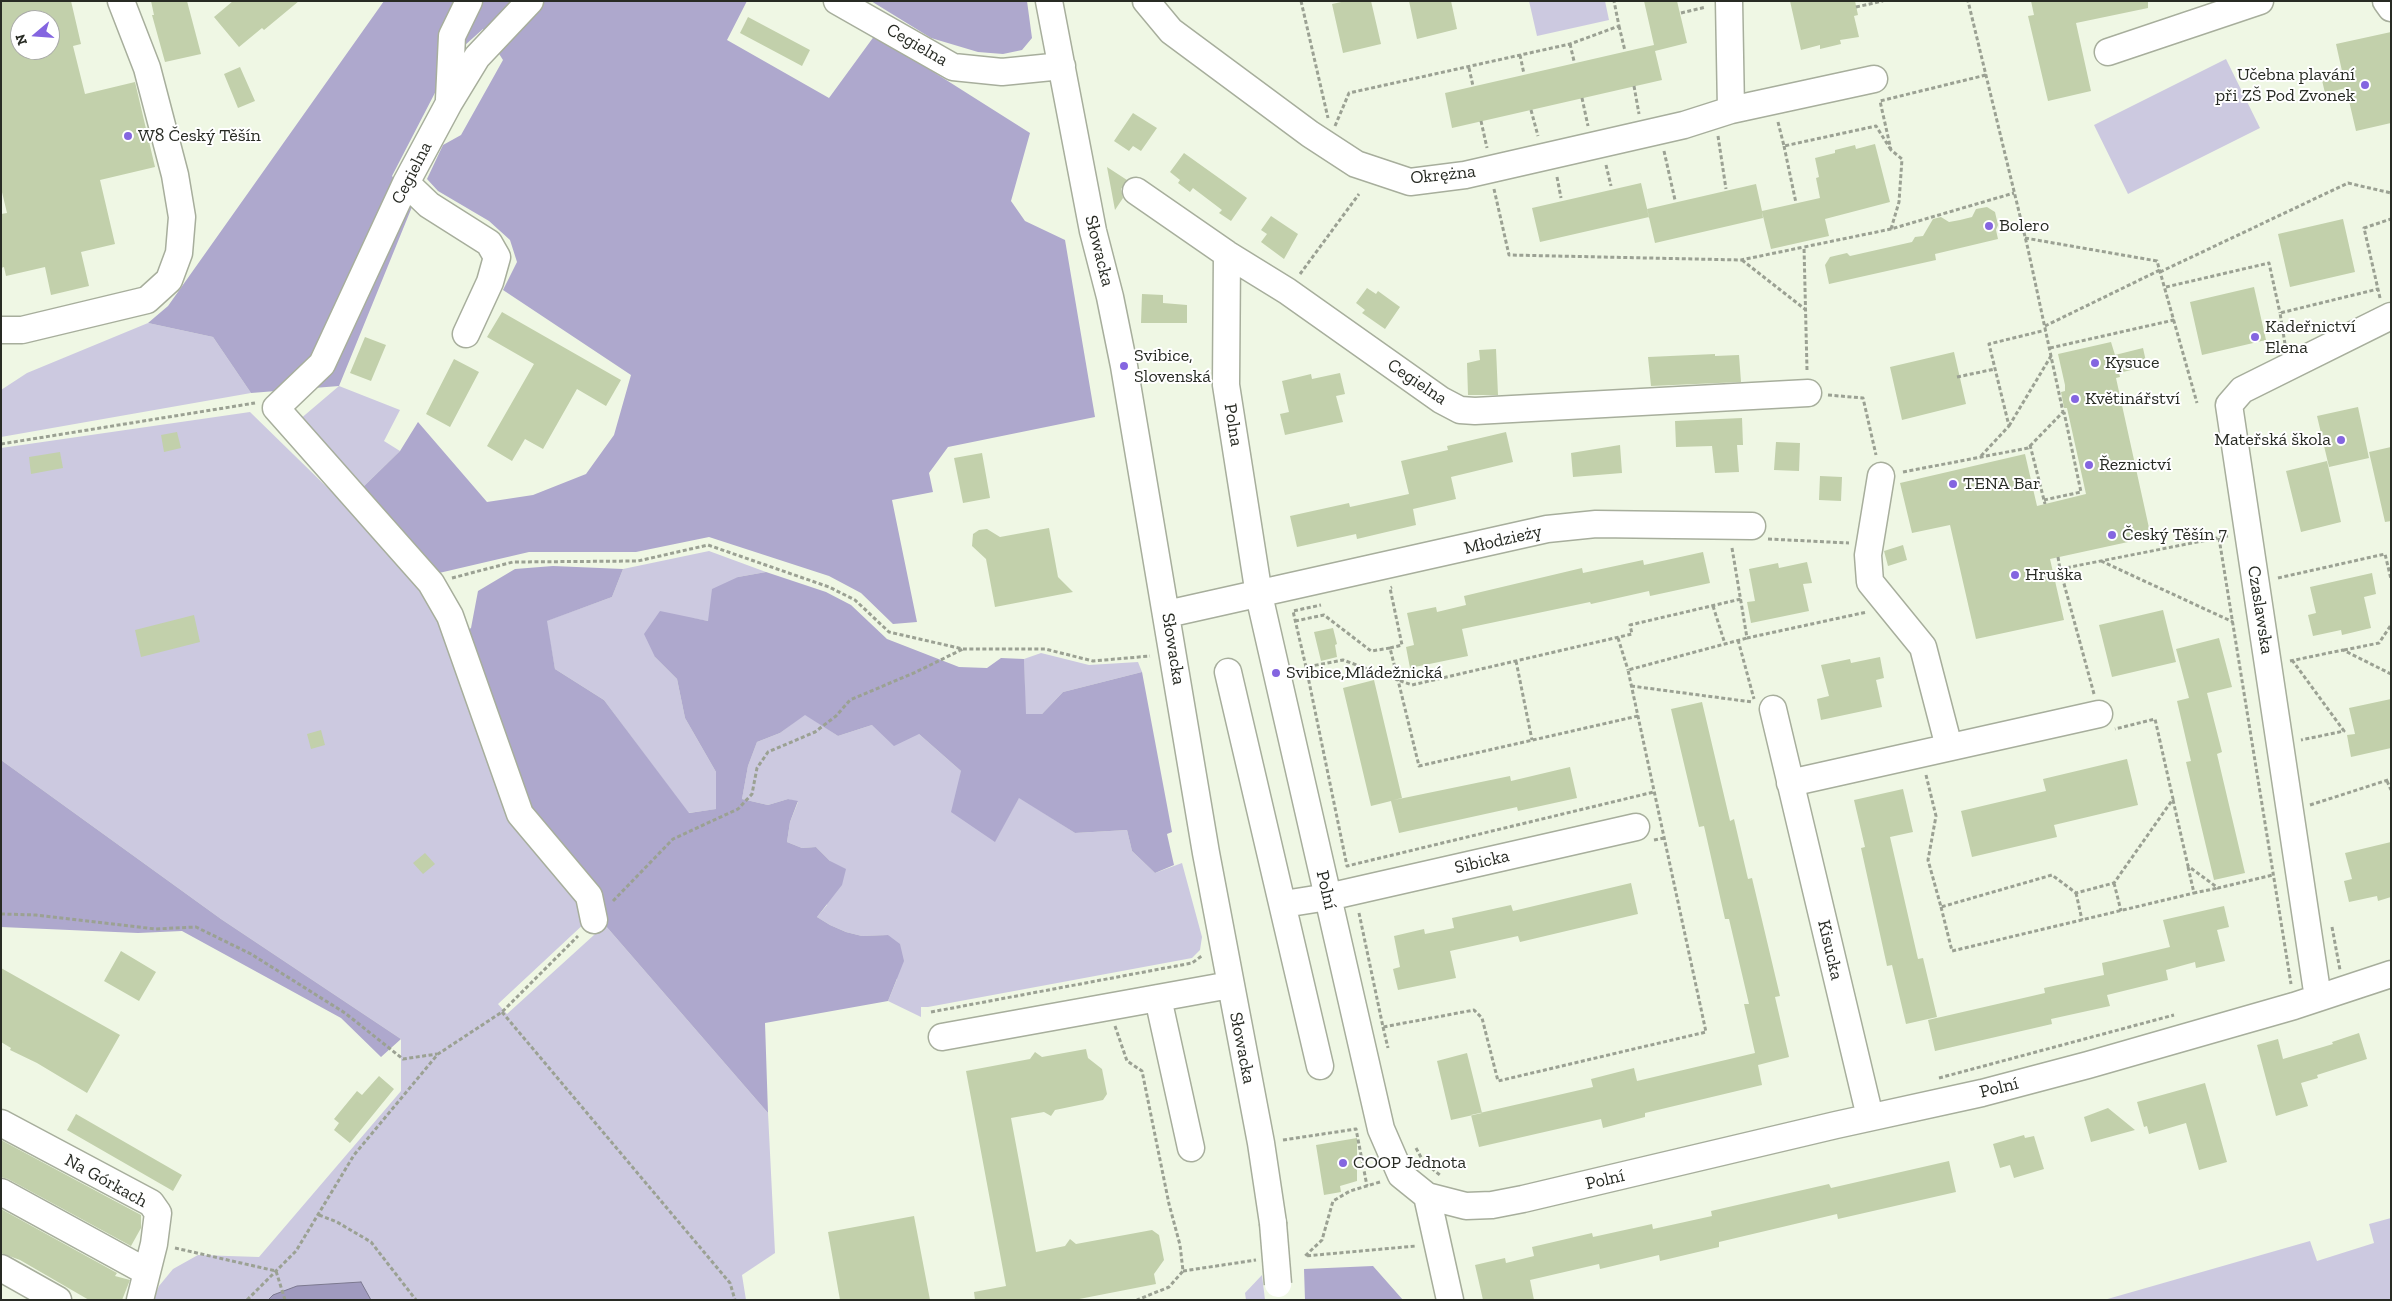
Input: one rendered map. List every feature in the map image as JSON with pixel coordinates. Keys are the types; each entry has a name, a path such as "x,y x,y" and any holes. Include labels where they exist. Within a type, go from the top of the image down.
{"street":[{"path":"1,330 22,330 147,300 169,280 179,253 182,217 175,175 147,68 121,1"},
{"path":"449,103 452,36 469,1"},
{"name":"Cegielna","path":"276,408 322,364 406,183 449,103 477,57 530,1"},
{"name":"Cegielna","path":"837,1 953,66 1002,72 1062,66"},
{"name":"Słowacka","path":"1048,1 1093,230 1110,297 1124,366 1167,614 1161,655 1230,984 1261,1144 1273,1223 1279,1292"},
{"name":"Okrężna","path":"1146,1 1171,31 1310,134 1356,164 1410,182 1489,163 1724,120 1874,79"},
{"path":"1724,120 1729,1"},
{"path":"2108,52 2260,1"},
{"path":"2386,1 2391,8"},
{"path":"406,183 429,205 489,244 497,257 490,282 466,334"},
{"name":"Cegielna","path":"1136,191 1227,254 1287,291 1441,400 1460,410 1475,411 1808,394"},
{"name":"Polna","path":"1227,254 1226,385 1258,595"},
{"name":"Czaslawska","path":"2296,993 2248,532 2229,405 2242,390 2388,318"},
{"path":"276,408 431,583 450,616 520,814 589,896 594,920"},
{"path":"1881,476 1869,544 1868,570 1870,582 1923,648 1950,747"},
{"name":"Młodzieży","path":"1167,614 1547,530 1596,524 1756,532"},
{"name":"Polní","path":"1258,595 1381,1130 1401,1175 1428,1196 1466,1206 1492,1205 1870,1117 1982,1093 2078,1068 2296,993 2391,974"},
{"path":"1228,672 1284,904 1320,1066"},
{"name":"Kisucka","path":"1773,709 1870,1117"},
{"path":"1790,782 2099,714"},
{"name":"Sibicka","path":"1284,904 1328,897 1640,835"},
{"path":"942,1037 1230,984"},
{"path":"1158,998 1191,1148"},
{"name":"Na Górkach","path":"1,1123 151,1203 158,1213 154,1244 140,1300"},
{"path":"1,1192 147,1272"},
{"path":"1428,1196 1450,1300"},
{"path":"1,1268 58,1300"}],"path":[{"path":"1301,1 1329,124"},
{"path":"1614,1 1625,51"},
{"path":"1856,7 1883,1"},
{"path":"1968,1 2046,328 2082,492 2044,502 2030,445"},
{"path":"1331,133 1349,93 1469,68 1570,44 1619,26"},
{"path":"1570,44 1574,61"},
{"path":"1520,55 1524,74"},
{"path":"1469,68 1473,86"},
{"path":"1891,150 1880,101 1986,75"},
{"path":"1634,86 1640,120"},
{"path":"1582,98 1590,132"},
{"path":"1532,110 1540,144"},
{"path":"1777,118 1796,203"},
{"path":"1724,120 1726,190"},
{"path":"1481,121 1509,255 1742,260 1891,229 2014,193"},
{"path":"1784,146 1876,126 1891,150 1902,159 1899,202 1891,229"},
{"path":"1662,143 1675,200"},
{"path":"2009,426 1989,344 2046,328 2160,271 2348,182 2391,193"},
{"path":"1287,291 1359,194"},
{"path":"2388,318 2378,289 2364,228 2391,219"},
{"path":"2025,238 2157,262 2166,287 2197,402"},
{"path":"1804,246 1808,394 1864,398 1881,476 2028,448 2064,412"},
{"path":"1742,260 1806,310"},
{"path":"2166,287 2269,263 2280,313 2288,367"},
{"path":"2280,313 2378,289"},
{"path":"2050,348 2174,320"},
{"path":"1979,457 2009,426 2052,356"},
{"path":"1957,377 1995,368"},
{"path":"1,444 258,402 276,408"},
{"path":"1756,532 1869,544"},
{"path":"2060,569 2248,532"},
{"path":"2219,538 2274,875 2296,993"},
{"path":"431,583 513,562 638,561 708,545 829,587 855,600 889,632 963,649 1045,648 1092,661 1161,655"},
{"path":"1731,546 1748,638"},
{"path":"2279,587 2278,577 2385,554 2391,580"},
{"path":"2058,557 2105,731 2155,719 2194,893"},
{"path":"2100,561 2233,622"},
{"path":"1380,590 1400,586"},
{"path":"1295,621 1324,615 1371,652 1402,645 1390,588"},
{"path":"1306,667 1343,660 1412,685 1618,638 1632,634 1630,625 1741,599"},
{"path":"1322,604 1293,611 1347,866 1654,792"},
{"path":"1713,606 1725,644"},
{"path":"1628,670 1738,640 1890,607"},
{"path":"2292,660 2380,642 2391,625"},
{"path":"1383,1027 1474,1010 1482,1018 1498,1081 1706,1032 1632,686 1618,638"},
{"path":"1632,686 1755,702 1738,640"},
{"path":"1390,648 1419,766 1638,716"},
{"path":"247,1300 296,1251 354,1155 438,1054 502,1012 673,839 738,809 752,794 757,768 768,752 815,732 836,716 850,700 916,672 963,649"},
{"path":"2343,650 2391,674"},
{"path":"2288,652 2290,661 2292,660 2344,731 2301,740"},
{"path":"1151,665 1161,655"},
{"path":"1516,662 1532,740"},
{"path":"1921,754 1936,816 1928,860 1952,952 2274,875"},
{"path":"2312,814 2310,805 2389,780 2391,790"},
{"path":"2076,893 2114,883 2172,800"},
{"path":"1640,835 1664,838"},
{"path":"2188,866 2218,888"},
{"path":"1941,906 2052,876 2076,893 2082,920"},
{"path":"2114,883 2121,911"},
{"path":"1363,906 1358,914 1389,1055"},
{"path":"1,914 36,915 155,929 196,927 251,954 345,1013 403,1058 438,1054"},
{"path":"2330,917 2340,973"},
{"path":"931,1012 1192,964 1202,957 1204,952"},
{"path":"1110,1006 1127,1061 1142,1071 1169,1204 1180,1245 1183,1271"},
{"path":"502,1012 730,1283 735,1300"},
{"path":"1931,1080 2177,1014"},
{"path":"1287,1139 1356,1129 1367,1186"},
{"path":"1414,1144 1423,1161 1441,1176 1448,1178"},
{"path":"1401,1175 1350,1192 1333,1201 1322,1240 1305,1256 1437,1244"},
{"path":"318,1215 337,1222 371,1242 416,1300"},
{"path":"154,1244 276,1271"},
{"path":"1137,1300 1169,1287 1183,1271 1256,1260"},
{"path":"276,1271 285,1300"}],"shaded area":[{"path":"384,1 747,1 727,40 829,98 875,35 1030,133 1011,201 1025,221 1065,240 1095,417 948,447 929,473 933,492 892,500 917,622 893,624 861,593 829,576 709,537 636,552 529,552 439,573 360,490 400,451 418,422 487,502 533,495 586,474 614,435 631,375 503,290 517,262 510,240 489,221 438,191 427,179 443,145 461,135 503,60 483,29 455,54 392,176 414,202 339,386 251,393 213,337 148,323 168,306"},
{"path":"871,1 1027,1 1032,38 1022,50 1003,54 978,52 931,38"},
{"path":"1529,1 1605,1 1609,20 1537,36"},
{"path":"2226,59 2260,128 2128,194 2094,125"},
{"path":"148,323 213,337 251,393 1,437 1,390 27,373"},
{"path":"339,386 400,410 384,441 400,451 360,490 299,420"},
{"path":"250,412 423,581 586,902 587,921 498,1004 507,1014 605,925 768,1113 775,1253 742,1275 746,1300 153,1300 159,1286 173,1269 198,1255 259,1257 401,1091 401,1039 221,919 1,760 1,448"},
{"path":"709,551 766,572 738,577 708,621 691,618 655,657 677,679 685,718 716,772 717,809 688,813 604,700 555,669 546,621 612,597 623,569"},
{"path":"553,566 623,569 612,597 547,621 555,669 604,700 689,813 716,809 716,772 685,718 677,679 655,657 644,634 660,611 708,621 712,589 738,577 766,572 826,592 851,605 887,639 959,667 987,668 1001,658 1024,659 1026,714 1042,714 1063,692 1142,672 1172,832 1167,834 1174,865 1155,873 1132,851 1127,830 1075,833 1019,798 995,842 951,812 961,771 919,734 894,746 872,725 838,736 805,715 780,733 757,742 748,766 742,799 768,805 788,799 798,801 790,822 787,842 802,848 816,847 830,861 846,869 842,885 817,917 846,932 862,936 888,935 900,944 904,961 888,1001 765,1023 768,1113 605,925 515,816 453,639 471,628 478,591 515,569"},
{"path":"1041,653 1089,665 1138,662 1142,672 1063,692 1042,714 1025,714 1024,659"},
{"path":"805,714 838,736 872,725 919,734 961,771 995,841 1019,797 1075,833 1127,830 1132,851 1155,873 1182,863 1202,937 1200,950 1192,958 921,1007 921,1017 888,1001 897,979 888,935 862,936 846,932 817,917 827,905 830,861 816,847 802,848 787,842 790,822 798,802 788,799 768,805 742,799 748,766 757,742 780,733"},
{"path":"1,760 221,919 401,1039 381,1057 341,1018 182,931 138,933 1,927"},
{"path":"2391,1218 2391,1300 2104,1300 2310,1241 2317,1261 2374,1243 2369,1224"},
{"path":"1373,1266 1403,1300 1305,1300 1304,1269"},
{"path":"1262,1275 1265,1300 1246,1300 1245,1293"},
{"path":"361,1282 371,1300 268,1300 273,1295 297,1286"}],"building":[{"path":"1,1 71,1 81,44 73,46 85,94 135,82 155,167 100,180 115,244 81,252 89,286 51,295 45,267 6,276 4,267 1,268 1,214 7,213 1,188"},
{"path":"151,1 187,1 201,54 165,62 152,15 154,15"},
{"path":"233,1 299,1 264,30 262,28 239,47 214,17"},
{"path":"1346,1 1371,1 1381,44 1343,53 1332,4"},
{"path":"1409,1 1451,1 1457,29 1417,39"},
{"path":"1644,1 1677,1 1687,43 1655,51 1662,80 1452,128 1445,93 1654,45"},
{"path":"1790,1 1855,1 1858,15 1854,16 1859,37 1840,40 1841,44 1820,49 1820,45 1801,50"},
{"path":"2031,1 2148,1 2148,8 2076,23 2091,91 2048,101 2028,16 2034,15"},
{"path":"748,17 810,50 802,66 740,33"},
{"path":"2391,32 2391,123 2356,131 2346,88 2325,93 2321,76 2342,71 2336,44"},
{"path":"240,67 255,101 238,108 224,74"},
{"path":"1133,113 1157,128 1141,151 1133,146 1129,151 1114,141"},
{"path":"1875,144 1890,202 1825,219 1829,236 1771,249 1762,212 1763,218 1655,243 1647,209 1756,184 1762,211 1820,198 1816,178 1819,177 1815,158 1855,145 1856,149"},
{"path":"1184,153 1247,198 1231,221 1219,213 1222,210 1193,188 1190,192 1178,183 1180,180 1170,172"},
{"path":"1107,167 1127,180 1121,189 1123,198 1115,210"},
{"path":"1641,183 1649,217 1540,242 1532,208"},
{"path":"1987,207 1995,212 1998,225 1996,230 1998,239 1935,254 1936,260 1829,284 1825,265 1830,257 1847,253 1850,256 1912,242 1915,237 1923,236 1933,219 1941,217 1949,222 1960,220 1972,217 1976,209"},
{"path":"1271,216 1298,234 1284,259 1261,242 1267,234 1261,230"},
{"path":"2343,219 2355,272 2290,287 2278,234"},
{"path":"2254,287 2266,340 2202,355 2190,302"},
{"path":"1367,288 1376,294 1378,291 1400,307 1385,329 1362,313 1365,310 1356,303"},
{"path":"1142,294 1163,295 1163,303 1187,305 1187,323 1141,323"},
{"path":"502,312 621,380 606,406 577,389 543,449 525,439 512,461 487,446 534,364 487,337"},
{"path":"365,337 386,345 371,381 350,373"},
{"path":"2111,342 2115,355 2143,348 2147,366 2119,373 2120,377 2116,378 2151,537 2050,559 2064,620 1976,639 1950,525 1912,533 1900,483 2025,454 2037,506 2086,494 2067,408 2064,408 2061,392 2065,391 2065,385 2058,354"},
{"path":"1496,349 1498,395 1468,395 1467,363 1480,360 1479,350"},
{"path":"1954,352 1966,404 1902,420 1890,367"},
{"path":"1715,354 1715,356 1739,355 1741,382 1651,386 1648,357"},
{"path":"454,359 479,372 450,427 426,414"},
{"path":"1340,373 1345,394 1336,396 1343,422 1285,435 1280,414 1289,412 1282,381 1311,374 1312,379"},
{"path":"2358,407 2369,458 2329,467 2317,416"},
{"path":"1742,418 1743,445 1737,445 1739,472 1715,473 1712,446 1676,447 1675,421"},
{"path":"177,432 181,448 164,452 161,435"},
{"path":"1506,432 1513,462 1451,477 1456,499 1413,509 1416,525 1357,539 1356,534 1297,547 1290,516 1349,503 1350,507 1409,494 1401,461 1448,450 1447,446"},
{"path":"1776,442 1800,443 1799,471 1774,470"},
{"path":"1620,445 1622,473 1573,477 1571,453"},
{"path":"2391,447 2391,521 2385,522 2369,452"},
{"path":"60,452 63,468 31,474 29,457"},
{"path":"982,453 990,498 963,503 954,458"},
{"path":"2327,461 2341,522 2301,532 2286,471"},
{"path":"1820,476 1842,477 1841,501 1819,500"},
{"path":"1049,528 1058,577 1073,592 995,607 986,559 972,546 973,534 979,530 987,529 1000,537"},
{"path":"1903,545 1907,560 1888,566 1884,551"},
{"path":"1703,552 1710,583 1650,596 1649,591 1462,629 1468,656 1410,668 1406,647 1414,645 1407,613 1436,607 1437,612 1466,605 1464,596 1582,568 1583,573 1643,560 1644,565"},
{"path":"1807,562 1812,583 1803,584 1809,611 1751,623 1747,602 1755,601 1749,569 1778,563 1779,568"},
{"path":"2372,573 2376,594 2364,597 2371,628 2342,635 2341,630 2313,636 2308,615 2316,613 2310,587"},
{"path":"2163,610 2176,662 2112,677 2099,625"},
{"path":"194,615 200,642 141,657 135,630"},
{"path":"1333,628 1337,644 1335,645 1337,657 1321,661 1314,632"},
{"path":"2219,638 2232,687 2207,693 2222,752 2217,754 2245,873 2214,880 2186,762 2191,761 2177,701 2189,698 2176,649"},
{"path":"1880,657 1884,678 1876,680 1882,707 1821,720 1817,699 1829,696 1821,665 1850,659 1851,663"},
{"path":"1374,680 1402,798 1394,800 1510,776 1511,781 1570,767 1577,798 1518,811 1517,807 1399,833 1391,801 1371,806 1343,688"},
{"path":"2391,699 2391,748 2351,757 2347,735 2355,734 2349,708"},
{"path":"1702,702 1730,821 1734,819 1748,879 1752,878 1780,996 1775,997 1789,1057 1758,1065 1762,1085 1645,1113 1645,1117 1603,1128 1601,1119 1479,1147 1471,1115 1593,1087 1591,1079 1634,1068 1637,1081 1755,1053 1744,1004 1749,1004 1729,919 1725,919 1704,826 1699,827 1671,709"},
{"path":"321,730 325,745 311,749 307,734"},
{"path":"2127,759 2138,805 2054,825 2057,837 1972,857 1961,811 2046,791 2043,779"},
{"path":"1903,789 1913,832 1890,837 1918,959 1923,958 1937,1017 1906,1024 1892,965 1887,966 1861,848 1865,847 1854,800"},
{"path":"2391,842 2391,897 2378,901 2377,896 2349,902 2344,881 2352,879 2345,853"},
{"path":"425,853 435,864 423,874 413,863"},
{"path":"1631,883 1638,914 1520,942 1518,936 1450,951 1456,978 1398,990 1393,969 1400,967 1394,936 1424,929 1425,934 1454,928 1452,918 1511,905 1513,911"},
{"path":"2224,906 2229,927 2217,930 2225,961 2196,968 2195,962 2166,970 2168,980 2107,995 2110,1006 2051,1019 2052,1024 1935,1051 1928,1020 2045,993 2044,988 2104,975 2102,963 2170,947 2163,920"},
{"path":"121,951 156,972 139,1001 104,981"},
{"path":"1,968 120,1035 87,1093 37,1063 10,1050 11,1048 1,1042"},
{"path":"2359,1033 2367,1059 2317,1075 2318,1078 2301,1083 2308,1106 2276,1116 2257,1045 2278,1039 2283,1059 2333,1044 2332,1042"},
{"path":"1086,1049 1088,1058 1102,1069 1107,1094 1103,1100 1055,1110 1051,1116 1044,1112 1011,1118 1036,1252 1065,1246 1070,1239 1076,1244 1152,1230 1159,1235 1164,1260 1154,1274 1156,1284 1074,1300 975,1300 974,1292 1006,1286 966,1071 1030,1059 1035,1052 1042,1057"},
{"path":"1467,1053 1482,1113 1451,1120 1437,1061"},
{"path":"379,1076 394,1089 350,1143 334,1130 339,1123 334,1119 357,1091 362,1095"},
{"path":"2205,1083 2227,1162 2199,1170 2186,1123 2149,1134 2147,1126 2144,1127 2137,1102"},
{"path":"2108,1108 2135,1130 2091,1142 2084,1117"},
{"path":"76,1114 182,1175 173,1191 67,1130"},
{"path":"2024,1135 2025,1138 2034,1136 2044,1169 2014,1178 2010,1165 2000,1168 1993,1144"},
{"path":"1357,1138 1357,1181 1340,1186 1341,1192 1324,1195 1316,1145"},
{"path":"1,1140 141,1215 141,1228 131,1246 8,1179 1,1177"},
{"path":"1949,1161 1956,1192 1838,1219 1837,1214 1719,1242 1719,1247 1660,1261 1659,1255 1600,1269 1599,1264 1530,1280 1534,1300 1483,1300 1475,1265 1505,1258 1506,1263 1534,1256 1532,1247 1592,1233 1593,1237 1652,1224 1653,1229 1712,1216 1711,1211 1829,1184 1831,1188"},
{"path":"1,1209 117,1273 115,1276 130,1280 122,1300 89,1300 20,1260 1,1253"},
{"path":"914,1216 930,1300 840,1300 828,1232"}],"place":[{"name":"Učebna plavání při ZŠ Pod Zvonek","path":"2365,85"},
{"name":"W8 Český Těšín","path":"128,136"},
{"name":"Bolero","path":"1989,226"},
{"name":"Kadeřnictví Elena","path":"2255,337"},
{"name":"Kysuce","path":"2095,363"},
{"name":"Svibice, Slovenská","path":"1124,366"},
{"name":"Květinářství","path":"2075,399"},
{"name":"Mateřská škola","path":"2341,440"},
{"name":"Řeznictví","path":"2089,465"},
{"name":"TENA Bar","path":"1953,484"},
{"name":"Český Těšín 7","path":"2112,535"},
{"name":"Hruška","path":"2015,575"},
{"name":"Svibice,Mládežnická","path":"1276,673"},
{"name":"COOP Jednota","path":"1343,1163"}]}
